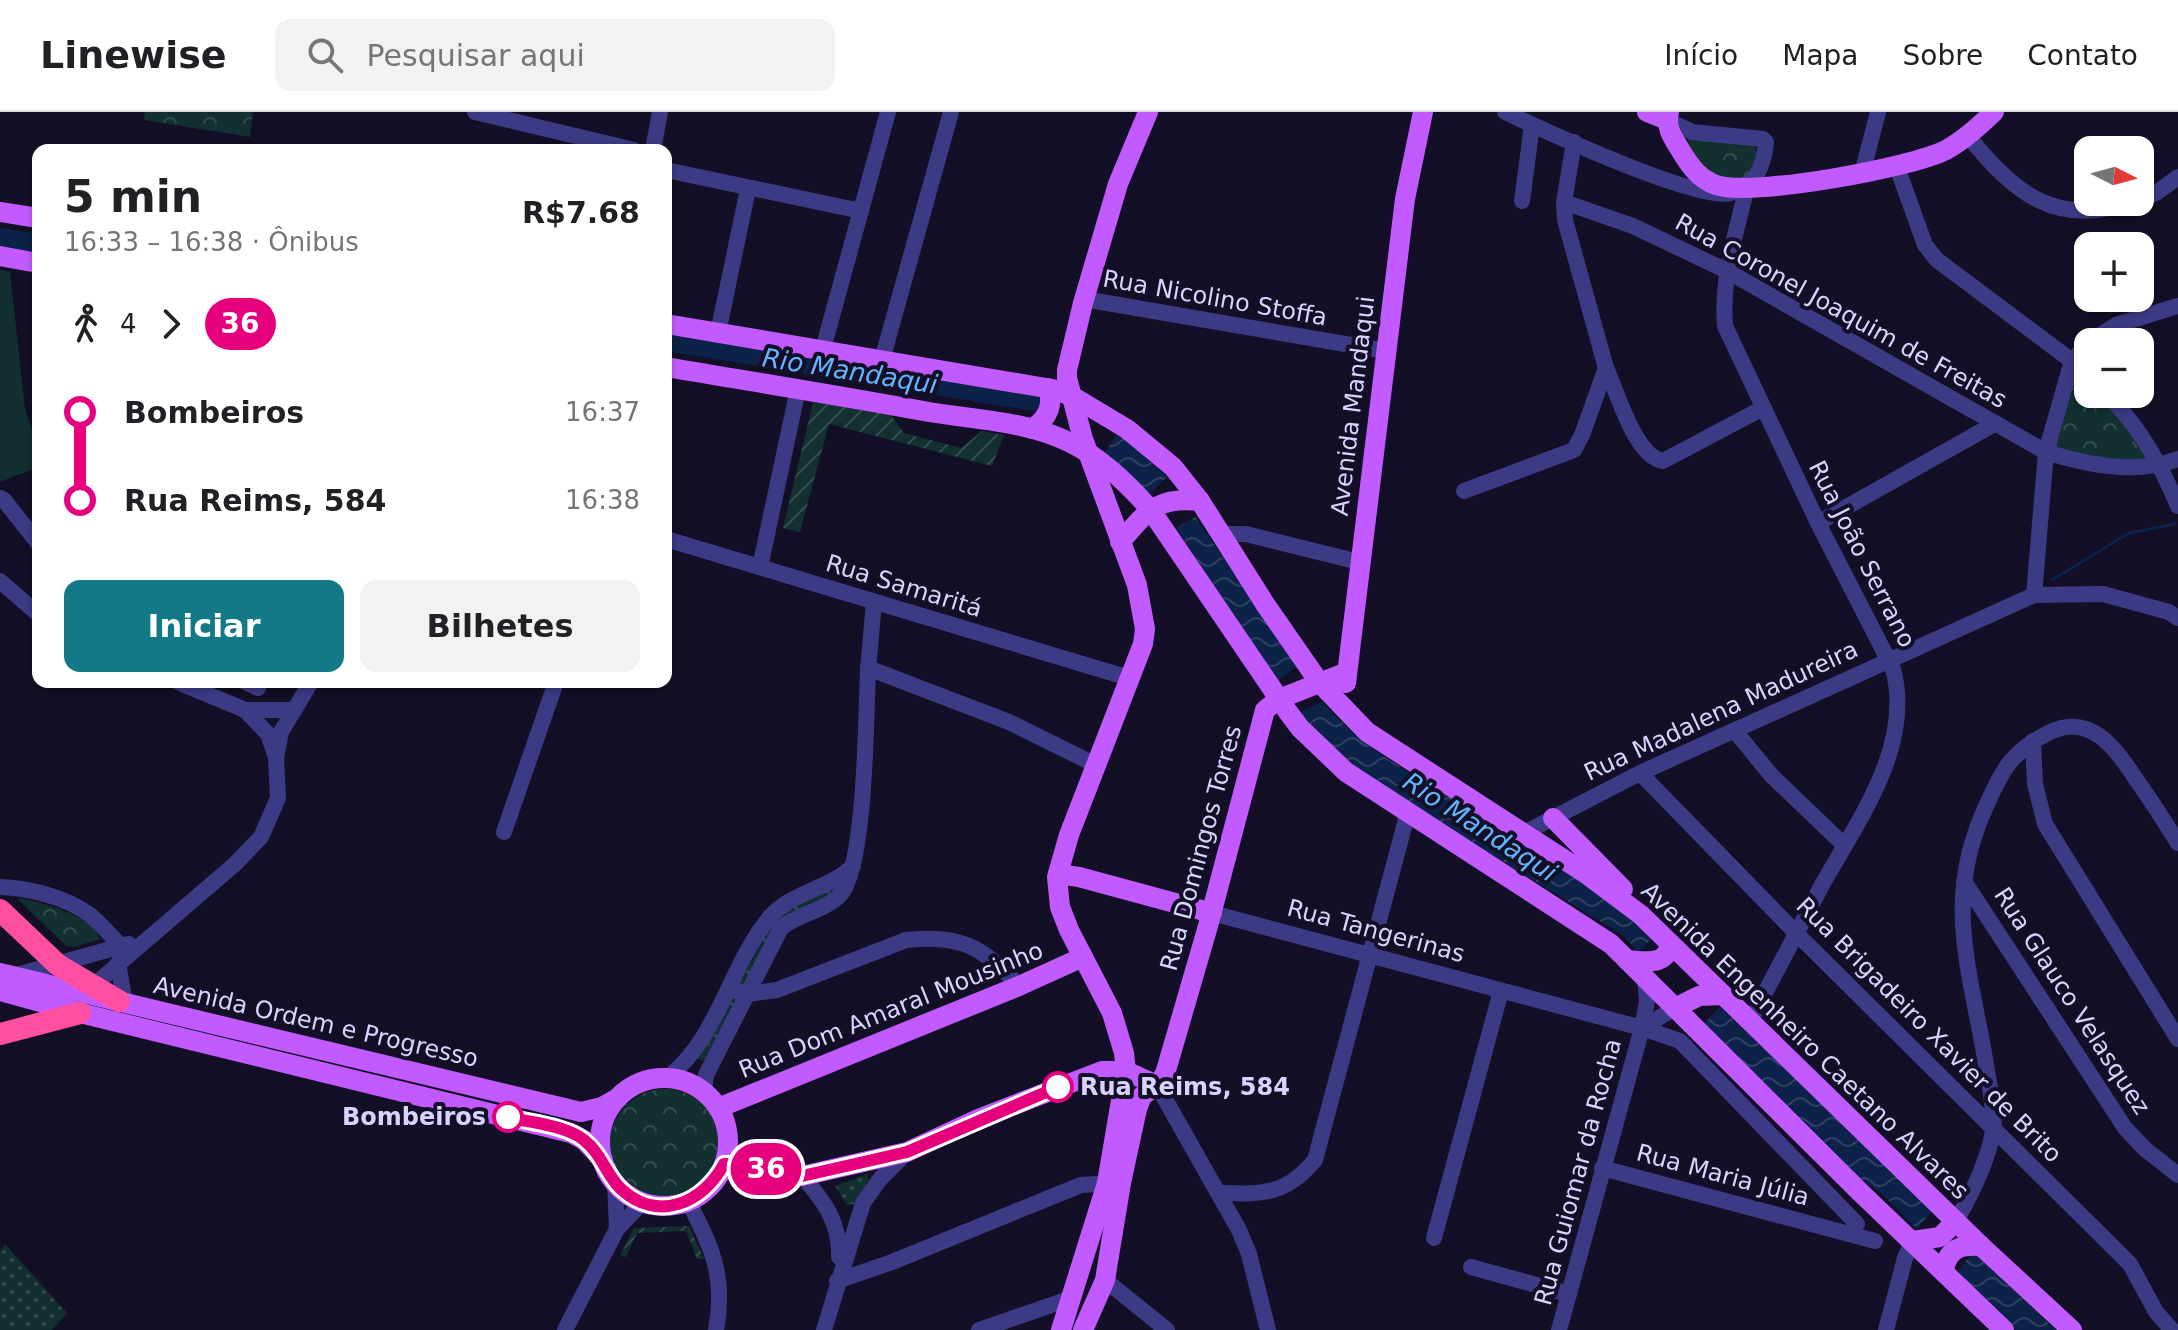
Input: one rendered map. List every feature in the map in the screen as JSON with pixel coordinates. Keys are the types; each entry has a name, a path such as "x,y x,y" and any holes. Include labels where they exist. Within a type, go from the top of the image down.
{"highway":[{"path":"0,910 58,965 85,997"},
{"path":"0,1034 85,997 122,1002"}],"main road":[{"path":"1083,1330 1105,1280 1126,1071 1112,1013 1060,907 1058,874 1069,835 1143,644 1145,629 1137,585 1088,454 1067,370 1118,184 1148,112"},
{"name":"Avenida Mandaqui","path":"1340,707 1347,672 1405,199 1423,112"},
{"path":"1647,112 1668,116 1669,131 1697,174 1720,186 1747,187 1862,174 1924,159 1968,136 1994,112"},
{"path":"0,212 32,217"},
{"path":"0,256 32,262"},
{"name":"Avenida Engenheiro Caetano Alvares","path":"672,325 1048,388 1072,396 1127,429 1173,467 1200,501 1319,682 1340,707 1367,732 1585,873 1641,915 1981,1246 2072,1330"},
{"path":"672,368 1000,421 1070,442 1088,454 1129,486 1150,509 1300,728 1346,772 1611,944 2004,1330"},
{"path":"1032,429 1048,413 1051,399 1048,388"},
{"path":"1120,542 1150,509 1180,499 1200,501"},
{"path":"1279,699 1347,672"},
{"name":"Rua Domingos Torres","path":"1114,1183 1142,1096 1157,1085 1165,1074 1212,913 1265,710 1279,699"},
{"path":"1553,818 1632,899 1641,915"},
{"name":"Rua Tangerinas","path":"1058,874 1212,913"},
{"path":"1627,960 1658,961 1667,954 1670,943"},
{"name":"Rua Dom Amaral Mousinho","path":"718,1108 1083,957"},
{"name":"Avenida Ordem e Progresso","path":"4,980 85,997 571,1133 584,1140 603,1160"},
{"path":"1678,1011 1699,996 1723,995"},
{"name":"Avenida Ordem e Progresso","path":"122,1002 581,1112 602,1107 618,1098"},
{"path":"724,1164 740,1164 802,1176 907,1152 1086,1075 1116,1069 1157,1085"},
{"path":"667,1078 693,1085 718,1108 724,1118 728,1141 724,1164 716,1180 704,1192 674,1205 643,1202 615,1183 603,1160 601,1143 602,1127 608,1111 618,1098 641,1082 667,1078"},
{"path":"1061,1330 1069,1299 1114,1183"},
{"path":"1913,1241 1940,1237 1956,1221"},
{"path":"1944,1270 1946,1258 1954,1249 1981,1246"}],"street":[{"path":"475,112 609,144"},
{"path":"654,144 660,112"},
{"path":"823,349 888,112"},
{"path":"882,360 951,112"},
{"path":"1505,112 1678,185 1712,195 1747,187"},
{"path":"1862,174 1878,112"},
{"name":"Rua João Serrano","path":"1668,116 1692,132 1765,140 1765,157 1759,172 1747,187 1727,271 1723,301 1725,326 1818,523 1893,669 1896,691 1895,723 1877,786 1750,1021"},
{"path":"1522,201 1532,125"},
{"path":"1968,136 2006,180 2027,196 2074,211"},
{"path":"1574,142 1564,202 1565,220 1606,368 1640,446 1658,461 1663,461 1763,408"},
{"path":"1897,167 1925,245 1937,260 2072,361"},
{"path":"672,171 861,211"},
{"path":"2154,194 2178,177"},
{"path":"718,333 748,189"},
{"name":"Rua Coronel Joaquim de Freitas","path":"1564,202 1633,226 1727,271 2046,452 2090,465 2160,466"},
{"name":"Rua Nicolino Stoffa","path":"1084,299 1386,351"},
{"path":"2111,328 2178,306"},
{"path":"2034,595 2046,452 2074,359"},
{"path":"1464,491 1574,450 1606,368"},
{"path":"760,567 798,389"},
{"path":"2121,408 2160,466 2178,506"},
{"path":"1818,523 1996,423"},
{"path":"2160,466 2178,459"},
{"path":"0,498 32,536"},
{"path":"1220,534 1246,534 1359,562"},
{"name":"Rua Samaritá","path":"672,541 1129,678"},
{"path":"0,581 32,609"},
{"name":"Rua Madalena Madureira","path":"1524,833 1640,773 2034,595 2103,594 2175,613"},
{"path":"704,1092 706,1075 781,928 790,920 840,896 854,865 864,779 874,602"},
{"path":"868,668 1009,722 1096,765"},
{"path":"192,688 245,710 293,710"},
{"path":"85,997 120,954 146,939 235,864 261,837 278,798 276,758 281,732 307,688"},
{"path":"504,832 554,688"},
{"path":"245,710 268,734 276,758"},
{"path":"1956,1221 1993,1130 1982,1043 1965,965 1961,929 1964,881 1975,830 2004,768 2016,753 2056,729 2069,727 2096,733 2113,745 2178,843"},
{"path":"1735,731 1771,775 1844,845"},
{"path":"2033,741 2035,784 2045,824 2178,1039"},
{"name":"Rua Brigadeiro Xavier de Brito","path":"1640,773 1797,934 2130,1264 2156,1312 2172,1330"},
{"path":"1218,1193 1277,1190 1301,1177 1315,1160 1408,812"},
{"path":"667,1078 684,1064 701,1040 771,915 803,895 842,877 854,865"},
{"name":"Rua Glauco Velasquez","path":"1964,881 2125,1128 2145,1149 2178,1175"},
{"path":"0,887 59,900 87,913 102,927 120,954 122,1002"},
{"name":"Rua Tangerinas","path":"1212,913 1642,1028 1680,1041 1857,1224"},
{"path":"102,927 104,951"},
{"path":"730,989 747,994 777,990 906,940 929,937 960,940 979,949 998,963 1019,986"},
{"path":"4,980 104,951 120,954"},
{"name":"Rua Guiomar da Rocha","path":"1559,1330 1642,1028 1647,1001 1645,978"},
{"path":"1434,1238 1501,991"},
{"path":"1678,1011 1680,1041"},
{"name":"Rua Guiomar da Rocha","path":"1642,1028 1678,1011"},
{"path":"1157,1085 1239,1230 1249,1254 1268,1330"},
{"path":"824,1330 863,1203 880,1179 907,1152"},
{"name":"Rua Maria Júlia","path":"1602,1168 1875,1241"},
{"path":"802,1176 831,1211 839,1236 838,1278"},
{"path":"615,1183 617,1229"},
{"path":"838,1278 892,1262 1081,1185 1114,1183"},
{"path":"688,1201 718,1272 721,1306 716,1330"},
{"path":"565,1330 617,1229 643,1202"},
{"path":"831,1211 846,1211 863,1203"},
{"name":"Rua Maria Júlia","path":"1832,1229 1868,1221 1880,1210"},
{"path":"1886,1330 1905,1258 1913,1241"},
{"path":"1471,1267 1569,1294"},
{"path":"1105,1280 1167,1330"},
{"path":"979,1330 1069,1299"}],"green space":[{"path":"145,112 253,112 250,137 144,120"},
{"path":"1691,135 1755,145 1757,157 1753,176 1741,185 1699,168 1688,141"},
{"path":"0,270 10,272 25,409 32,429 32,469 0,482"},
{"path":"2074,380 2074,408 2111,408 2133,436 2150,466 2049,449"},
{"path":"813,402 891,415 904,433 961,448 982,431 1004,435 992,466 829,424 800,532 783,528"},
{"path":"2112,433 2133,437 2130,462 2109,459"},
{"path":"842,880 842,887 800,909 763,949 704,1061 697,1059 775,919"},
{"path":"17,898 76,916 95,930 100,939 74,947 66,946"},
{"path":"665,1089 686,1093 704,1105 716,1123 720,1144 716,1165 704,1183 686,1195 665,1199 644,1195 626,1183 614,1165 610,1144 614,1123 626,1105 644,1093"},
{"path":"867,1174 869,1180 854,1204 847,1205 835,1186"},
{"path":"689,1226 704,1259 697,1259 686,1231 637,1233 626,1257 620,1256 634,1228"},
{"path":"5,1244 67,1313 52,1330 0,1330 0,1251"}],"water":[{"path":"1118,433 1167,477 1150,494 1103,455"},
{"path":"1195,517 1298,666 1276,682 1176,528"},
{"path":"1322,702 1358,738 1383,756 1585,881 1654,937 1638,952 1624,936 1374,782 1314,731 1300,712"},
{"path":"1720,1007 1933,1210 1917,1229 1881,1193 1857,1177 1703,1024"},
{"path":"1973,1252 2056,1330 2016,1330 1956,1273"}],"waterway":[{"name":"Rio Mandaqui","path":"0,238 32,243"},
{"name":"Rio Mandaqui","path":"672,342 1034,401"},
{"path":"2052,580 2129,533 2175,524"}],"bus line":[{"name":"36","path":"508,1117 571,1133 584,1140 603,1160 622,1190 643,1202 658,1206 688,1201 704,1192 716,1180 724,1164 740,1164 802,1176 855,1164 907,1152 1058,1087"}],"place":[{"name":"Rua Reims, 584","path":"1058,1087"},
{"name":"Bombeiros","path":"508,1117"}]}
